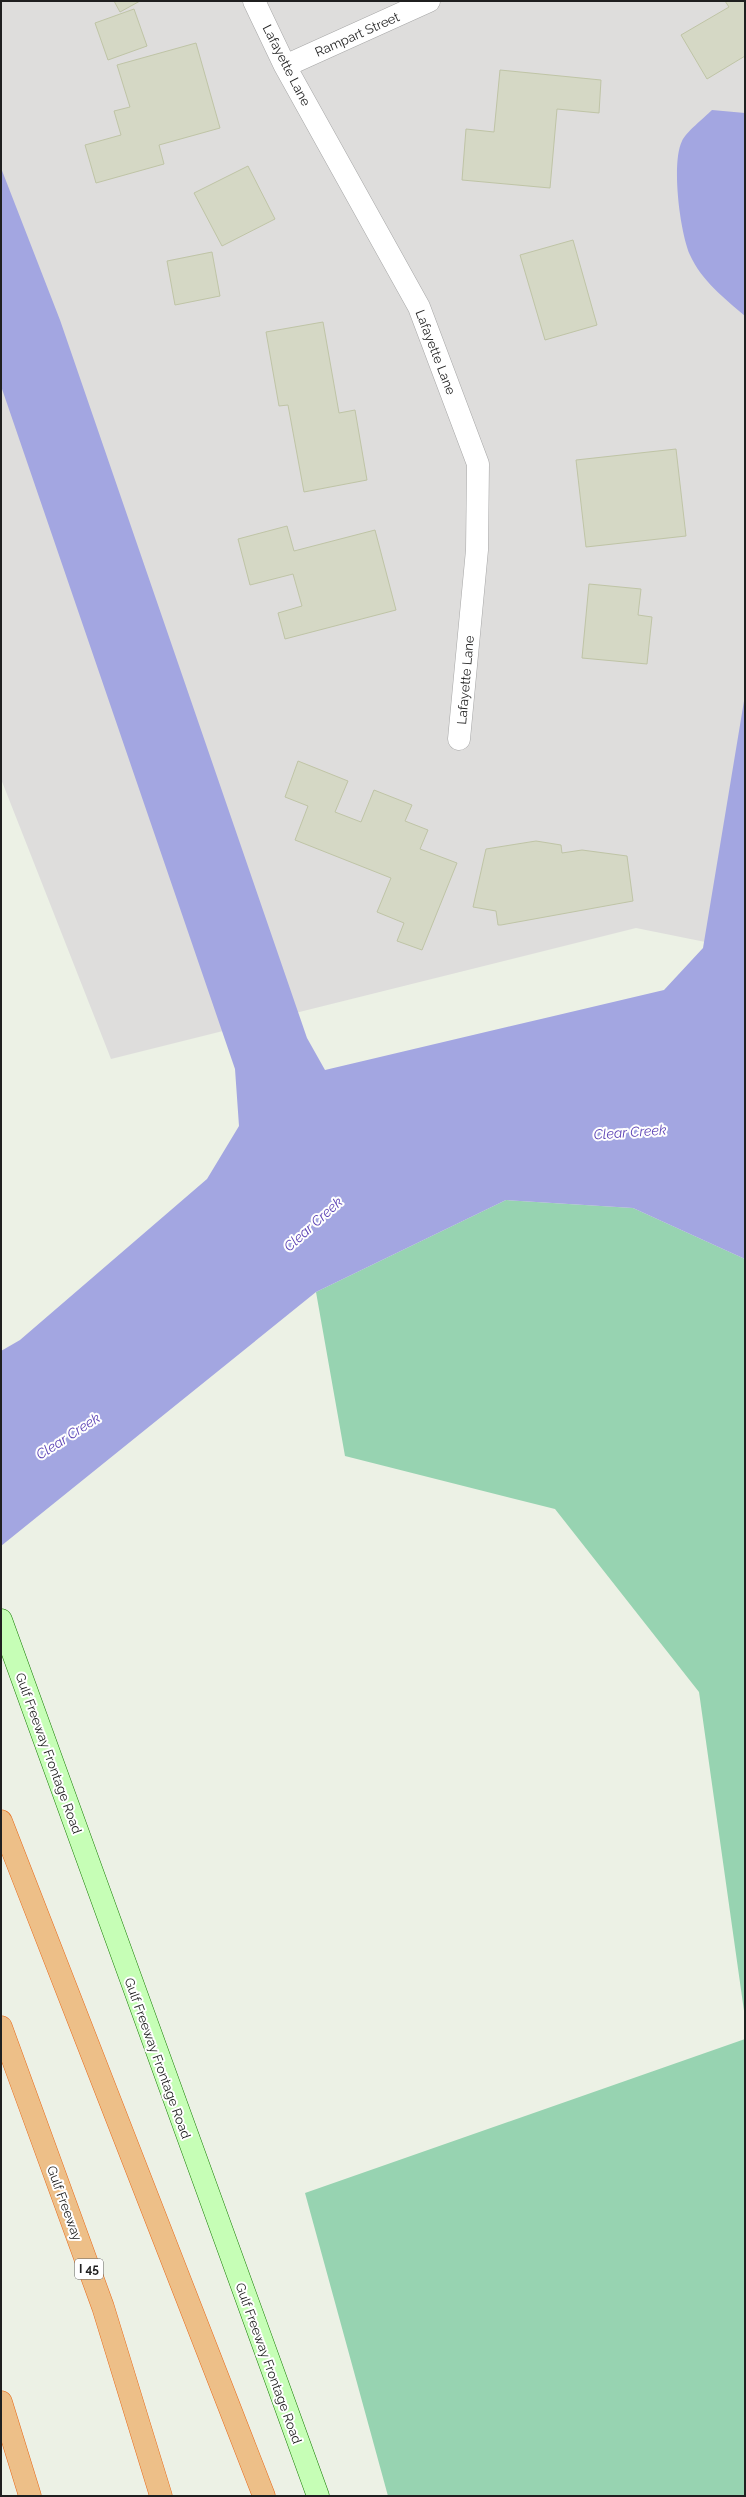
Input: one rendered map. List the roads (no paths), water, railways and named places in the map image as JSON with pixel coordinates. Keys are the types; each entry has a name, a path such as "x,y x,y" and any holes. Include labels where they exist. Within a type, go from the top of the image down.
{"highway":[{"path":"1,1821 264,2496"},
{"name":"Gulf Freeway","path":"4,2036 103,2307 161,2496"},
{"path":"1,2402 30,2496"}],"main road":[{"name":"Gulf Freeway Frontage Road","path":"1,1620 111,1928 318,2496"}],"street":[{"name":"Lafayette Lane","path":"254,1 285,66 419,307 478,464 476,550 459,739"},
{"name":"Rampart Street","path":"285,66 429,1"}],"water":[{"path":"712,110 745,113 745,316 700,273 686,244 680,215 677,165 682,141 687,133"},
{"name":"Clear Creek","path":"1,168 60,320 307,1038 325,1070 664,990 703,948 745,695 745,1259 633,1208 506,1200 316,1292 1,1546 1,1351 20,1340 207,1179 239,1126 235,1069 1,386"}]}
